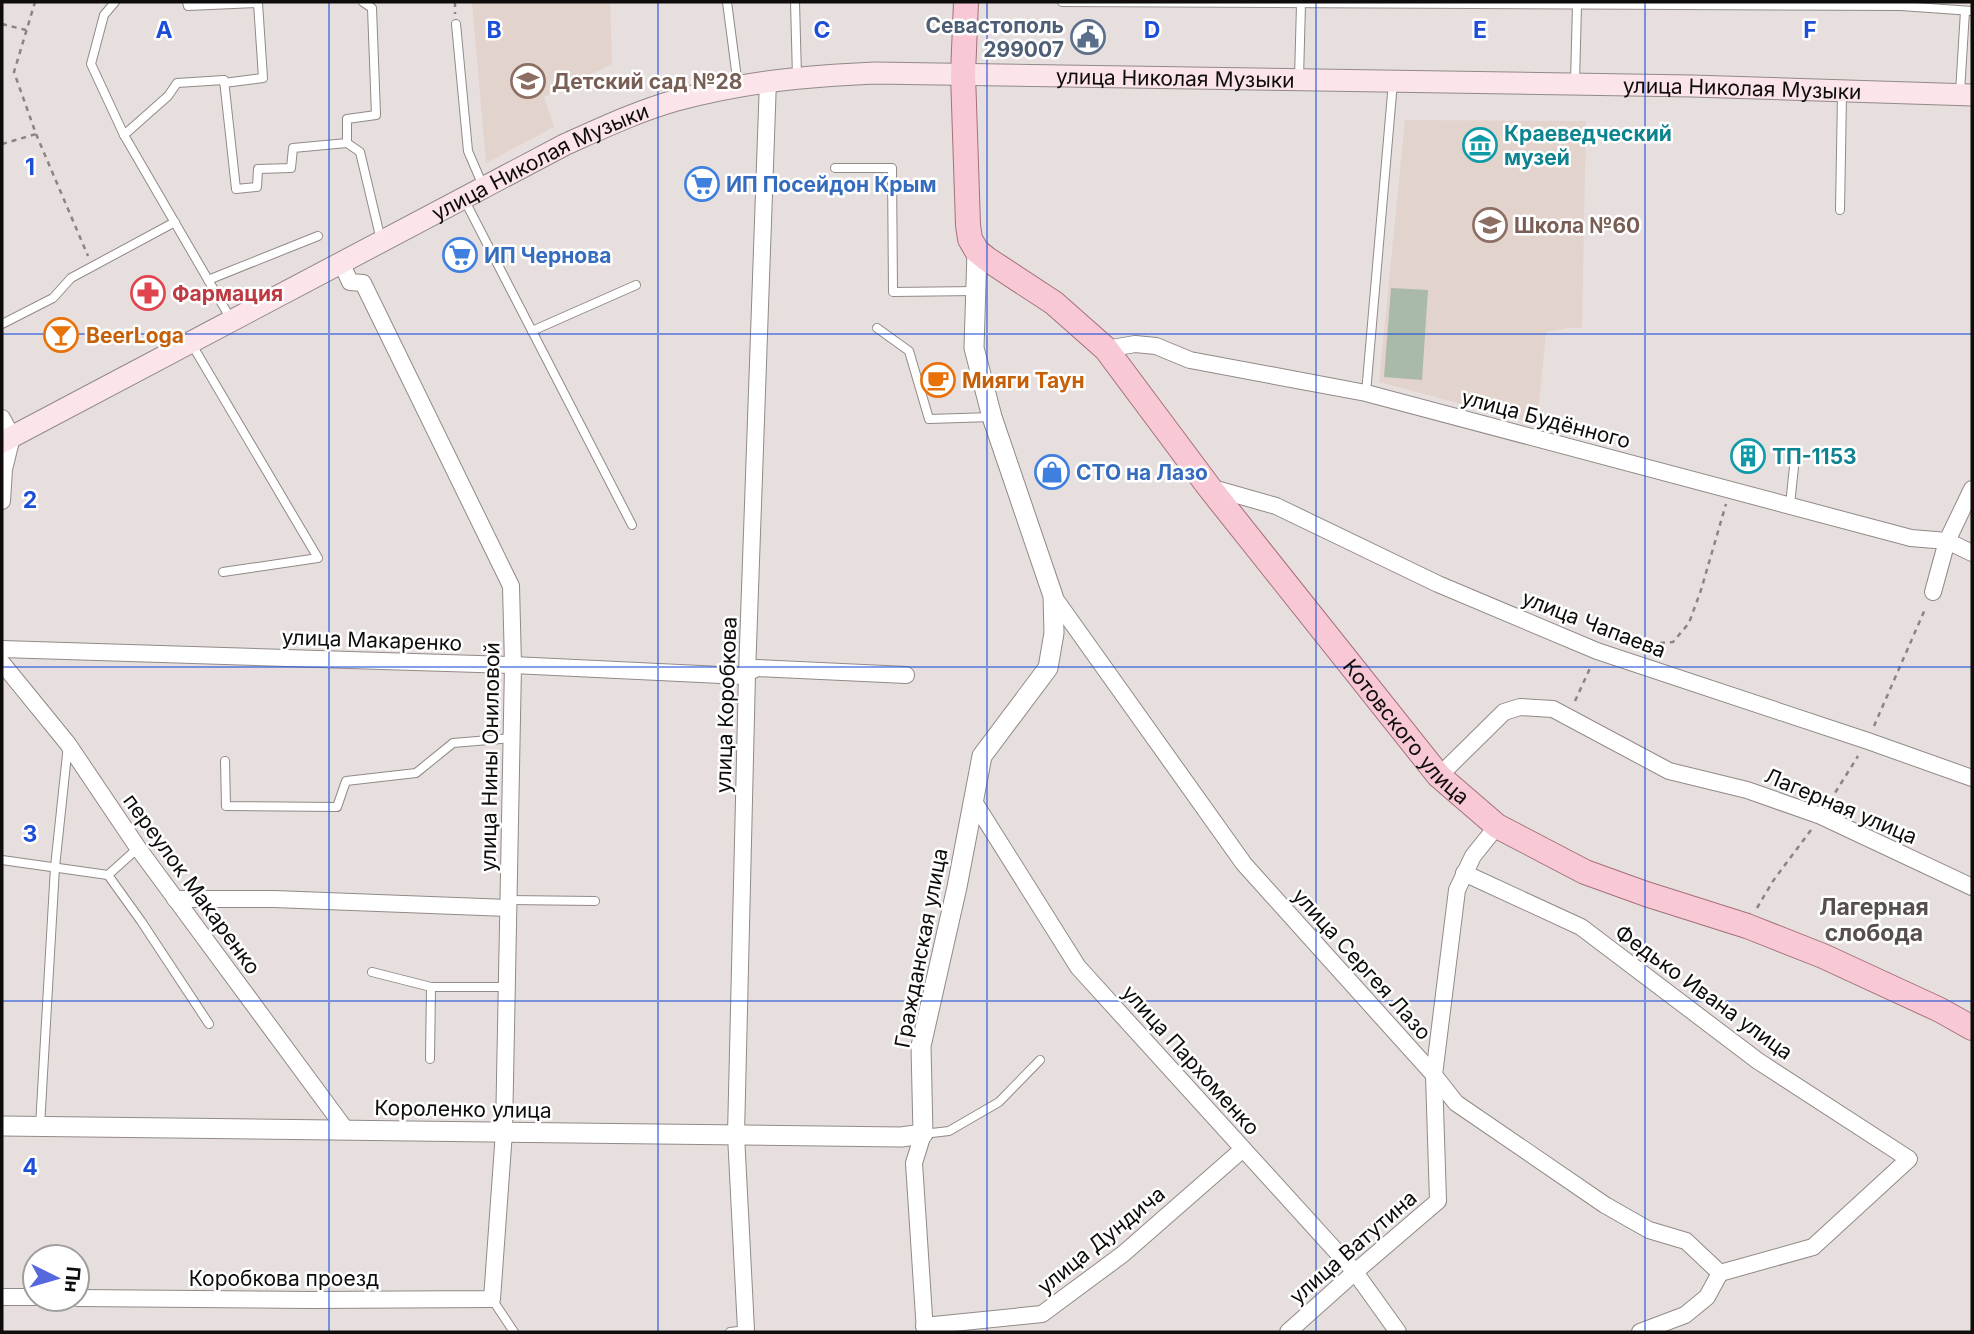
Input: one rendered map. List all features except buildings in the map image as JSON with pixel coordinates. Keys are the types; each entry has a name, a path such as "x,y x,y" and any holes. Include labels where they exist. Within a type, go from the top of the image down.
{"main road":[{"path":"966,2 963,74 968,225 970,239 977,251"},
{"name":"улица Николая Музыки","path":"7,439 566,144 614,122 676,100 768,80 875,73 963,74 1575,84 1966,94"},
{"name":"Котовского улица","path":"977,251 1054,303 1106,349 1209,487 1438,776 1497,826 1585,872 1747,926 1823,956 1940,1010 1972,1028"}],"street":[{"name":"улица Коробкова","path":"738,1331 736,1135 747,674 768,80"},
{"name":"Гражданская улица","path":"925,1329 914,1163 923,1134 922,1046 982,756 1048,668 1054,633 1053,596 992,417 974,348 977,251"},
{"name":"улица Нины Ониловой","path":"342,264 350,282 363,283 511,586 513,665 504,1132 492,1298"},
{"name":"улица Будённого","path":"1106,349 1135,344 1156,346 1190,360 1366,393 1911,538 1947,541 1972,553"},
{"path":"2,418 7,439 2,501"},
{"name":"улица Чапаева","path":"1209,487 1276,506 1438,584 1597,652 1972,778"},
{"path":"1933,592 1947,541 1972,489"},
{"name":"улица Сергея Лазо","path":"1053,596 1244,864 1434,1075 1456,1103 1605,1206 1650,1230 1686,1241 1720,1273"},
{"name":"улица Макаренко","path":"2,649 513,665 742,677 757,668 906,675"},
{"name":"переулок Макаренко","path":"2,663 68,744 138,848 346,1130"},
{"name":"Лагерная улица","path":"1438,776 1504,712 1521,707 1553,709 1669,771 1747,790 1821,816 1972,887"},
{"name":"улица Пархоменко","path":"973,800 1078,967 1354,1272 1398,1332"},
{"name":"улица Ватутина","path":"1288,1332 1438,1201 1434,1075 1457,890 1473,856 1497,826"},
{"name":"Федько Ивана улица","path":"1464,873 1581,927 1758,1061 1909,1159 1813,1247 1720,1273"},
{"path":"175,899 509,904"},
{"name":"Короленко улица","path":"2,1126 901,1137 923,1134"},
{"name":"улица Дундича","path":"925,1329 1042,1314 1124,1254 1243,1149"},
{"path":"1640,1332 1685,1315 1707,1297 1720,1273"},
{"path":"2,1297 21,1297"},
{"name":"Коробкова проезд","path":"91,1298 492,1298"}],"lane":[{"path":"115,2 104,15 91,64 124,135 232,321"},
{"path":"187,2 188,6 258,3 263,78 224,83"},
{"path":"347,143 347,119 376,115 372,8 363,2"},
{"path":"727,2 738,86"},
{"path":"795,2 797,77"},
{"path":"1062,2 1901,4 1969,11 1966,94"},
{"path":"1299,80 1301,4"},
{"path":"1575,84 1577,5"},
{"path":"456,24 468,152 484,188"},
{"path":"124,135 168,96 177,83 224,79 236,190 257,187 258,169 291,168 293,148 347,143 360,152 382,243"},
{"path":"1366,393 1393,82"},
{"path":"1840,210 1842,91"},
{"path":"835,168 892,168 893,292 976,291"},
{"path":"464,199 632,525"},
{"path":"2,324 53,298 71,278 175,222"},
{"path":"208,280 318,236"},
{"path":"532,331 636,285"},
{"path":"877,328 909,351 929,419 992,417"},
{"path":"191,343 318,558 223,572"},
{"path":"1790,505 1795,457"},
{"path":"225,761 226,806 337,807 346,781 416,773 453,743 512,738"},
{"path":"40,1126 55,867 68,744"},
{"path":"2,859 108,874 138,848"},
{"path":"108,874 209,1024"},
{"path":"509,904 595,901"},
{"path":"372,972 430,987 507,987"},
{"path":"430,987 430,1059"},
{"path":"923,1134 949,1131 999,1102 1040,1060"},
{"path":"492,1298 514,1332"}],"path":[{"path":"35,2 14,72 36,134 93,267"},
{"path":"2,24 26,30"},
{"path":"2,144 36,134"},
{"path":"1567,717 1597,652 1635,644 1673,642 1689,622 1731,489"},
{"path":"1747,926 1773,881 1821,816 1867,741 1933,592"}],"shaded area":[{"name":"Детский сад №28","path":"472,2 610,2 612,64 544,97 554,127 486,163"},
{"name":"Школа №60","path":"1405,120 1586,121 1582,328 1546,332 1537,424 1379,382"}],"green space":[{"path":"1391,288 1428,290 1422,380 1384,377"}],"place":[{"name":"Севастополь 299007","path":"1088,37"},
{"name":"Детский сад №28","path":"528,81"},
{"name":"Краеведческий музей","path":"1480,145"},
{"name":"ИП Посейдон Крым","path":"702,184"},
{"name":"Школа №60","path":"1490,225"},
{"name":"ИП Чернова","path":"460,255"},
{"name":"Фармация","path":"148,293"},
{"name":"BeerLoga","path":"61,335"},
{"name":"Мияги Таун","path":"938,380"},
{"name":"ТП-1153","path":"1748,456"},
{"name":"СТО на Лазо","path":"1052,472"}],"district":[{"name":"Лагерная слобода","path":"1874,920"}]}
